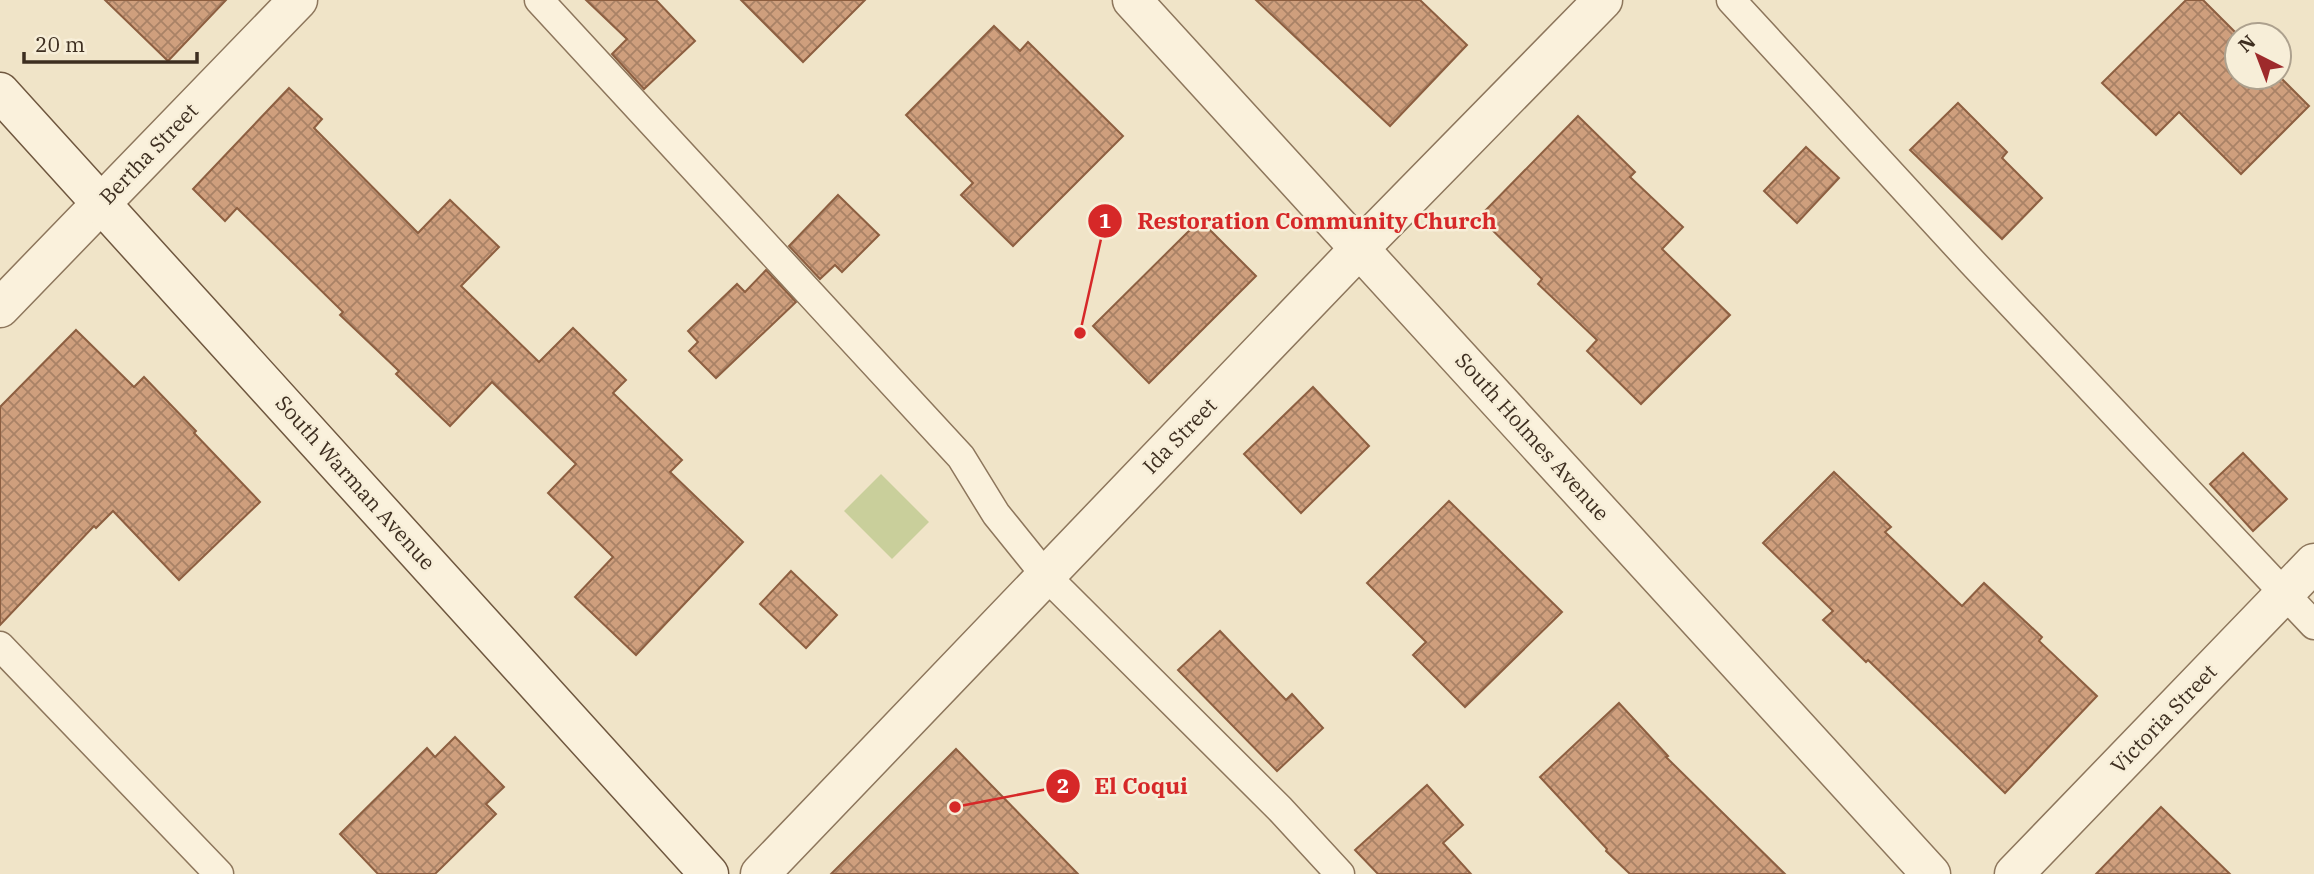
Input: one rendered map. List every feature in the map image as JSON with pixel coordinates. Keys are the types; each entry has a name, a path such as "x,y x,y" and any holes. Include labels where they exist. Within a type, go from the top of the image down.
{"street":[{"name":"Bertha Street","path":"0,308 298,0"},
{"name":"South Holmes Avenue","path":"1132,0 1931,874"},
{"name":"Ida Street","path":"760,874 1360,248 1603,0"},
{"name":"South Warman Avenue","path":"0,92 709,874"},
{"name":"Victoria Street","path":"2014,874 2314,563"}],"lane":[{"path":"539,0 961,457 996,514 1046,576 1280,808 1340,874"},
{"path":"1731,0 1972,262 2314,625"},
{"path":"0,646 219,874"}],"green space":[{"path":"881,474 929,522 892,559 844,511"}],"building":[{"path":"105,0 226,0 168,61"},
{"path":"586,0 656,0 695,41 644,89 612,54 627,39"},
{"path":"741,0 865,0 803,62"},
{"path":"1256,0 1420,0 1467,45 1390,126"},
{"path":"2186,0 2203,0 2224,21 2223,91 2293,90 2309,106 2241,174 2179,112 2156,135 2102,83"},
{"path":"994,26 1020,51 1028,42 1123,136 1013,246 961,195 973,183 906,115"},
{"path":"289,88 322,119 314,128 418,233 450,200 499,247 461,286 539,362 573,328 626,380 613,393 682,460 670,472 743,542 636,655 575,597 613,557 548,493 576,464 492,382 450,426 396,374 399,371 340,315 343,312 237,208 225,221 193,189"},
{"path":"1958,103 2007,152 2002,158 2042,198 2002,239 1910,150"},
{"path":"1578,116 1635,172 1630,177 1683,227 1662,249 1730,315 1641,404 1587,351 1597,340 1538,284 1542,279 1479,217"},
{"path":"1806,147 1839,178 1797,223 1764,191"},
{"path":"838,195 879,235 842,272 835,265 820,279 789,246"},
{"path":"1200,220 1256,276 1149,383 1093,326"},
{"path":"766,270 796,302 716,378 689,351 698,342 688,331 737,284 745,292"},
{"path":"76,330 134,387 144,377 260,502 179,580 113,511 96,528 94,526 0,625 0,407"},
{"path":"1313,387 1369,446 1301,513 1244,454"},
{"path":"2243,453 2287,499 2253,531 2210,484"},
{"path":"1834,472 1891,527 1885,532 1962,606 1984,583 2042,637 2039,641 2097,696 2005,793 1823,620 1833,611 1763,543"},
{"path":"1449,501 1562,612 1465,707 1413,655 1426,642 1367,583"},
{"path":"791,571 837,615 806,648 760,604"},
{"path":"1220,631 1286,700 1292,694 1323,728 1277,771 1178,670"},
{"path":"1619,703 1668,756 1666,757 1785,874 1630,874 1606,851 1540,777"},
{"path":"455,737 504,787 486,804 496,814 435,874 378,874 340,834 427,748 435,757"},
{"path":"956,749 1078,874 831,874"},
{"path":"1427,785 1463,825 1443,843 1471,874 1378,874 1355,850"},
{"path":"2161,807 2230,874 2096,874"}],"place":[{"name":"Restoration Community Church","path":"1080,333"},
{"name":"El Coqui","path":"955,807"}]}
